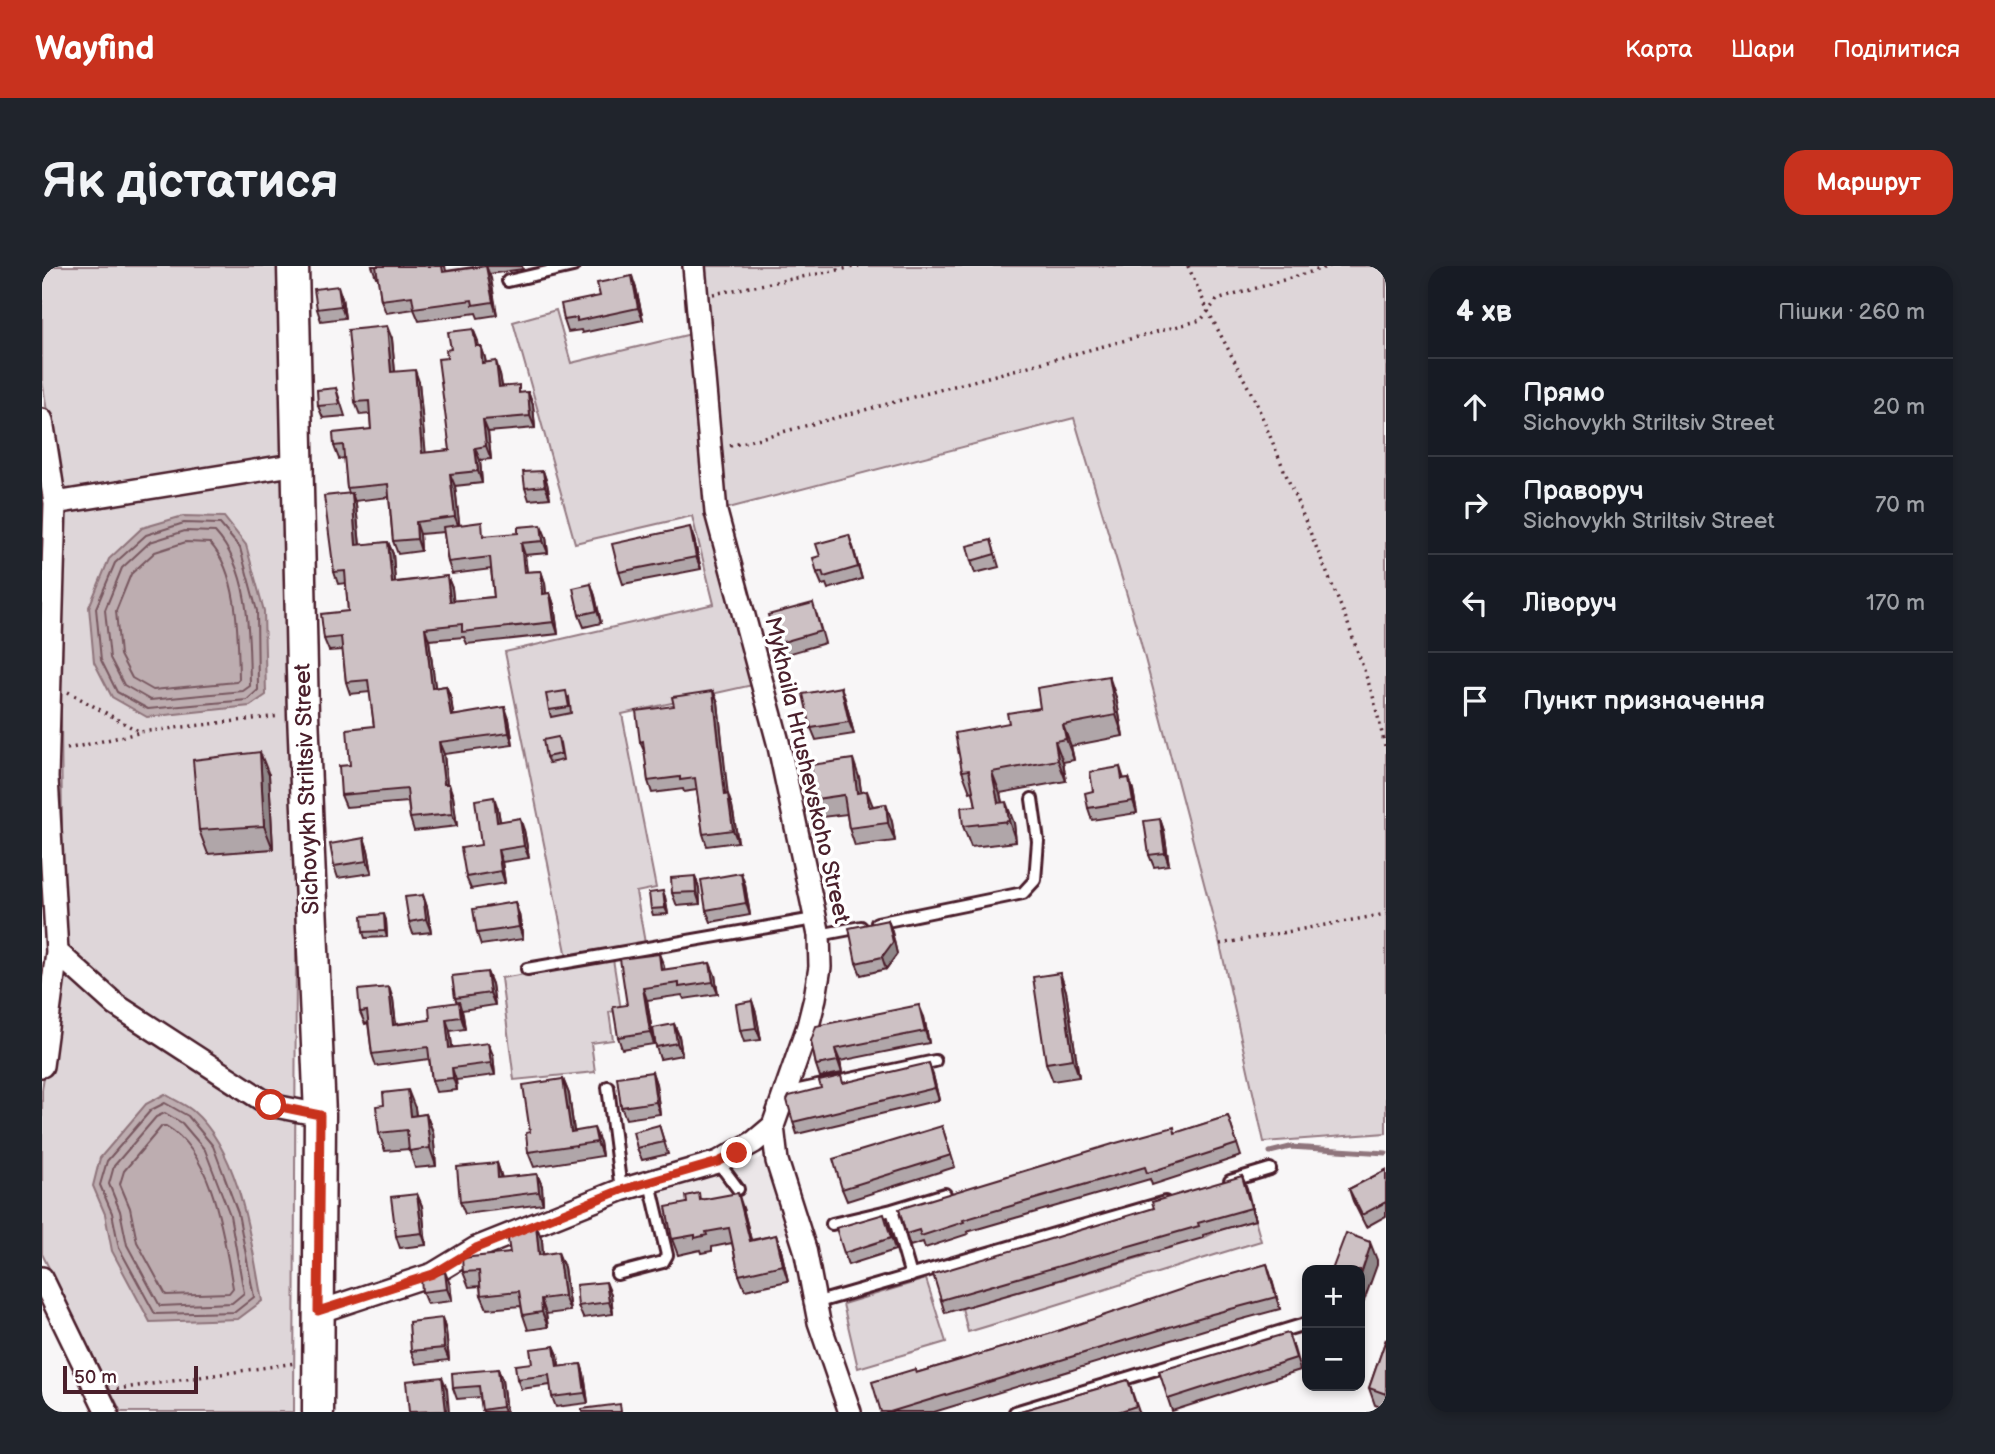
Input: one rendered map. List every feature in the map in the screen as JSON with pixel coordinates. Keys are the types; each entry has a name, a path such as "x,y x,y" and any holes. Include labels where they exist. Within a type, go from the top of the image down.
{"street":[{"name":"Sichovykh Striltsiv Street","path":"293,266 303,714 320,1115 318,1412"},
{"name":"Mykhaila Hrushevskoho Street","path":"694,266 716,512 778,742 817,927 820,967 815,998 773,1126"},
{"path":"42,420 48,504 50,681 47,778 57,952 42,1066"},
{"path":"48,504 298,464"},
{"path":"57,952 116,1005 271,1105 320,1115"},
{"path":"318,1311 433,1274 476,1248 621,1190 718,1162 754,1142 773,1126"},
{"path":"773,1126 777,1161 801,1237 827,1348 850,1412"},
{"path":"42,1278 107,1412"}],"lane":[{"path":"508,281 573,266"},
{"path":"527,969 817,927 1023,893 1035,880 1038,841 1032,800"},
{"path":"785,1093 935,1062"},
{"path":"608,1087 621,1190"},
{"path":"718,1162 738,1189"},
{"path":"1221,1184 1270,1169"},
{"path":"617,1274 663,1262 667,1255 650,1183"},
{"path":"832,1224 945,1194"},
{"path":"815,1303 1172,1200"},
{"path":"892,1210 911,1276"},
{"path":"1015,1412 1302,1325"}],"path":[{"path":"697,297 859,266"},
{"path":"1188,266 1208,311 1255,400 1347,621 1373,696 1386,750"},
{"path":"710,451 1201,320 1217,300 1330,266"},
{"path":"50,681 140,733"},
{"path":"48,754 140,733 303,714"},
{"path":"1220,944 1386,914"},
{"path":"97,1392 318,1360"}],"shaded area":[{"path":"42,266 281,266 291,552 296,949 294,1412 121,1412 42,1254 42,1090 63,942 59,487 42,380"},
{"path":"705,266 1386,266 1386,1133 1264,1142 1220,944 1138,632 1074,418 725,509"},
{"path":"556,310 571,363 695,333 757,684 622,714 656,888 636,892 645,943 567,957 505,652 714,604 692,516 575,543 513,322"},
{"path":"613,959 621,1010 609,1012 613,1040 591,1043 595,1072 514,1080 501,978"},
{"path":"768,1155 789,1233 673,1257 658,1193"},
{"path":"1255,1220 1261,1241 968,1332 962,1308 1145,1256 1141,1240 1203,1238 1222,1229"},
{"path":"926,1279 946,1342 858,1368 843,1304"}],"water":[{"path":"183,516 224,517 246,545 264,611 266,695 250,706 147,717 112,697 94,662 89,607 109,559 142,528"},
{"path":"165,1094 193,1111 209,1129 233,1174 248,1226 262,1301 238,1319 150,1322 112,1251 105,1214 93,1186 100,1158 146,1104"}],"building":[{"path":"376,266 442,266 443,272 486,266 493,302 473,305 472,300 414,308 412,296 381,300"},
{"path":"632,276 638,308 577,321 577,318 564,320 561,304 600,296 597,283"},
{"path":"338,286 341,306 317,309 314,289"},
{"path":"387,326 391,372 415,370 422,453 450,450 438,359 447,358 446,350 451,349 448,332 473,329 476,346 481,346 482,363 496,361 499,387 519,385 519,393 528,392 530,416 483,420 486,446 475,448 478,471 450,474 455,517 416,522 417,539 393,541 388,484 347,488 343,445 334,446 333,433 371,429 369,401 355,402 348,330"},
{"path":"336,388 340,404 318,406 317,390"},
{"path":"543,471 545,486 525,488 523,472"},
{"path":"352,493 356,545 388,542 392,583 447,576 450,601 494,597 490,557 448,562 443,527 482,522 483,536 518,533 518,527 541,525 543,541 521,543 524,572 541,571 543,594 550,593 554,622 462,632 462,624 425,628 432,688 446,686 451,716 505,707 509,733 439,742 444,784 449,784 452,814 410,818 407,789 341,795 339,766 350,765 347,729 374,726 368,680 346,682 341,637 324,639 321,614 348,611 345,571 334,572 324,496"},
{"path":"690,527 696,557 619,572 612,544"},
{"path":"849,535 858,567 824,577 822,571 817,573 813,558 820,556 816,544"},
{"path":"991,540 995,554 971,561 967,546"},
{"path":"591,584 597,611 579,615 573,588"},
{"path":"813,603 821,631 776,644 768,615"},
{"path":"1109,676 1116,715 1063,725 1066,739 1055,741 1058,760 992,772 998,803 1006,802 1009,821 963,826 961,807 976,806 969,770 962,771 955,733 1009,723 1007,713 1040,708 1037,688"},
{"path":"841,687 849,722 811,728 803,694"},
{"path":"566,691 569,707 549,710 546,694"},
{"path":"713,691 725,795 728,794 733,830 703,834 695,778 648,781 636,711 674,706 672,697"},
{"path":"558,737 561,754 546,757 543,740"},
{"path":"260,752 264,826 199,830 193,760"},
{"path":"853,759 857,793 867,791 869,807 886,804 888,823 849,828 844,795 816,799 811,765"},
{"path":"1120,767 1122,779 1129,778 1133,801 1088,808 1085,793 1093,791 1090,772"},
{"path":"494,797 497,822 520,818 524,846 498,850 501,871 466,877 461,848 481,845 475,800"},
{"path":"1160,819 1165,853 1149,855 1144,821"},
{"path":"364,838 367,861 334,866 330,844"},
{"path":"741,873 746,903 706,910 701,880"},
{"path":"695,876 696,892 672,893 671,878"},
{"path":"663,891 665,908 651,909 649,893"},
{"path":"423,895 426,919 409,922 405,897"},
{"path":"515,902 519,927 477,933 473,909"},
{"path":"384,914 385,931 363,932 362,916"},
{"path":"888,920 893,942 882,957 856,963 849,928"},
{"path":"659,954 661,970 710,963 713,982 643,988 650,1032 618,1037 613,1007 627,1005 620,959"},
{"path":"487,972 490,993 455,998 452,976"},
{"path":"1060,973 1073,1059 1046,1063 1033,977"},
{"path":"389,987 393,1025 430,1020 429,1006 459,1002 461,1017 446,1019 449,1048 488,1043 491,1063 452,1068 453,1078 432,1080 428,1047 372,1054 367,1011 360,1012 358,990"},
{"path":"752,1001 756,1028 740,1030 736,1004"},
{"path":"919,1005 925,1031 835,1049 838,1061 816,1065 811,1041 816,1026"},
{"path":"674,1024 677,1043 656,1047 653,1028"},
{"path":"929,1063 935,1088 793,1122 787,1100 789,1096 821,1088 819,1081 841,1076 843,1083"},
{"path":"652,1072 656,1102 621,1107 617,1077"},
{"path":"563,1079 571,1132 594,1128 597,1142 528,1152 526,1133 530,1132 523,1085"},
{"path":"408,1090 411,1116 426,1114 430,1148 409,1151 407,1130 379,1133 376,1106 384,1105 383,1093"},
{"path":"1228,1116 1237,1144 1147,1173 1145,1167 963,1220 964,1222 921,1236 919,1230 906,1234 899,1209 1116,1143 1174,1127 1175,1133"},
{"path":"659,1125 664,1142 637,1148 633,1132"},
{"path":"942,1126 951,1155 842,1189 833,1159"},
{"path":"497,1163 498,1178 537,1174 539,1192 460,1202 457,1167"},
{"path":"1386,1170 1386,1202 1362,1215 1349,1189"},
{"path":"1242,1176 1251,1208 1198,1223 1199,1226 941,1300 933,1274 1154,1208 1152,1202"},
{"path":"699,1193 700,1200 738,1193 750,1241 776,1235 783,1265 739,1275 729,1228 706,1232 707,1235 695,1238 695,1235 672,1239 666,1207 687,1203 686,1196"},
{"path":"417,1194 422,1233 396,1236 391,1197"},
{"path":"884,1214 891,1238 844,1253 836,1228"},
{"path":"536,1225 539,1255 558,1252 564,1296 541,1299 542,1312 523,1315 519,1291 481,1295 479,1271 463,1272 462,1258 510,1253 507,1233"},
{"path":"1346,1233 1370,1242 1364,1265 1334,1265"},
{"path":"1267,1264 1276,1297 890,1412 881,1412 872,1382 915,1369 916,1373 1049,1334 1194,1285"},
{"path":"445,1272 447,1289 422,1292 421,1278"},
{"path":"606,1282 609,1302 578,1306 576,1285"},
{"path":"442,1318 444,1348 411,1351 409,1322"},
{"path":"1288,1333 1296,1358 1168,1399 1159,1371"},
{"path":"1386,1339 1386,1394 1369,1388"},
{"path":"554,1346 557,1367 581,1364 585,1393 552,1397 549,1375 517,1379 515,1365 532,1363 530,1349"},
{"path":"498,1369 502,1407 482,1410 479,1386 453,1388 452,1373"},
{"path":"442,1377 446,1411 409,1412 406,1381"},
{"path":"1128,1380 1136,1406 1118,1412 1017,1412"},
{"path":"620,1404 621,1412 582,1412 582,1409"}],"waterway":[{"path":"1270,1152 1290,1147 1386,1153"}],"route":[{"path":"271,1105 320,1115 318,1311 433,1274 476,1248 621,1190 718,1162 737,1153"}]}
